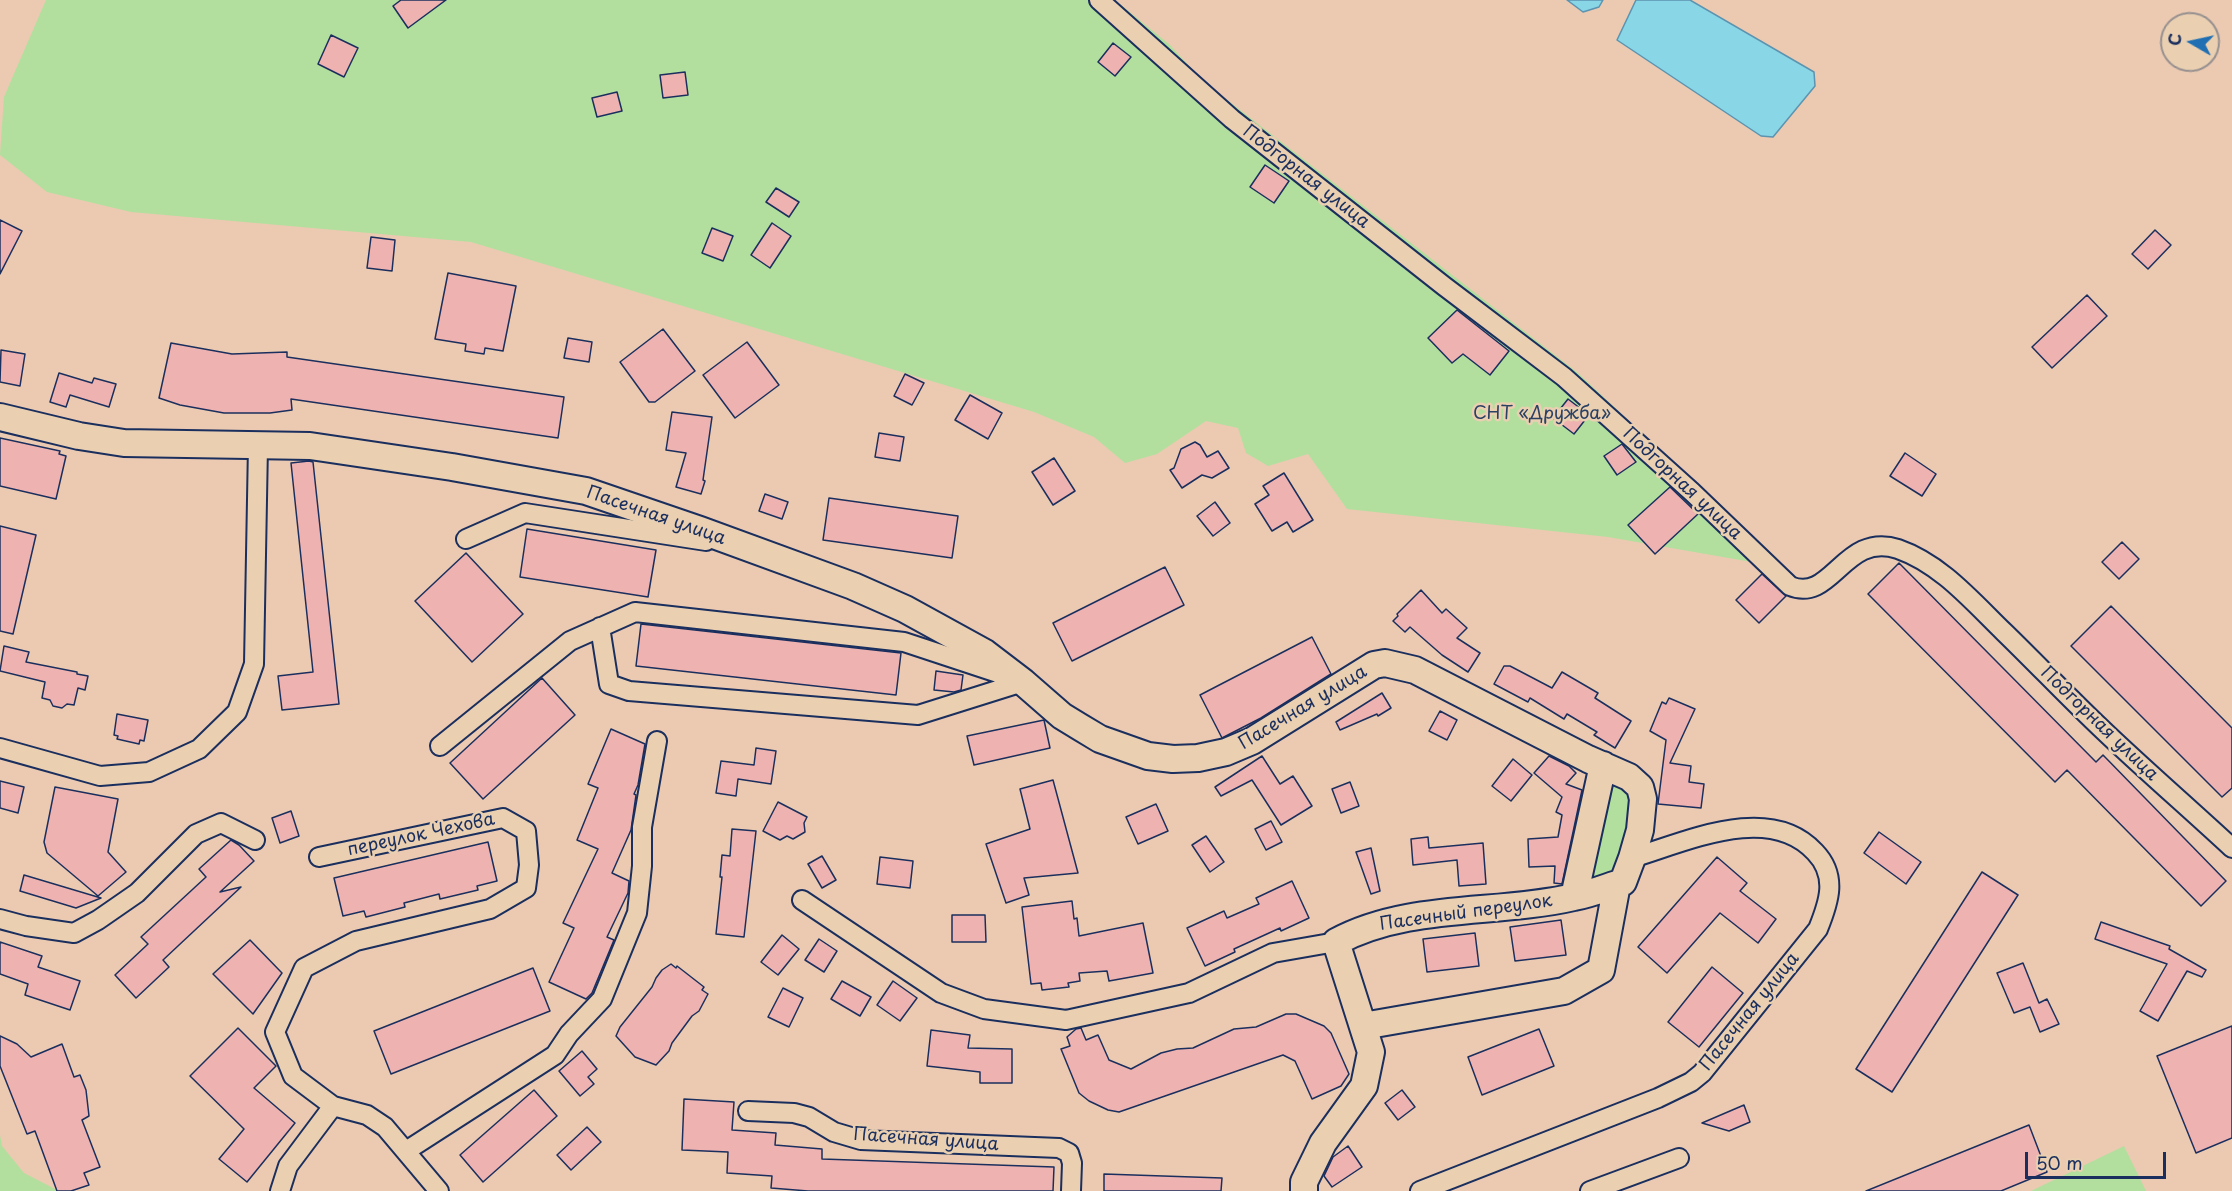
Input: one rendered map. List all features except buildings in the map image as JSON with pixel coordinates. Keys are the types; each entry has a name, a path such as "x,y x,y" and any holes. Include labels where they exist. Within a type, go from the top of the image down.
{"street":[{"name":"Подгорная улица","path":"1099,0 1232,118 1444,286 1564,377 1692,492 1790,586 1806,590 1817,587 1856,553 1868,548 1894,548 1908,553 1952,580 2105,732 2232,848"},
{"name":"Пасечная улица","path":"0,417 79,436 124,443 321,448 452,467 586,491 853,586 905,609 986,653 1062,716 1100,738 1148,756 1173,759 1198,758 1226,752 1252,741 1374,665 1384,663 1397,665 1415,670 1629,777 1640,787 1643,799 1640,830 1632,858"},
{"path":"0,748 100,776 149,772 199,749 237,712 254,664 258,445"},
{"path":"466,539 525,513 749,548"},
{"name":"Пасечная улица","path":"440,746 570,641 635,612 904,642 1023,682"},
{"path":"600,627 609,684 629,691 918,716 1023,682"},
{"path":"406,1151 555,1055 569,1034 602,999 637,913 642,866 642,827 657,741"},
{"name":"Пасечный переулок","path":"802,900 941,993 984,1009 1066,1020 1189,993 1272,953 1336,942 1355,932 1392,921 1574,897 1603,765"},
{"name":"переулок Чехова","path":"319,857 503,818 525,831 529,865 526,888 490,909 356,941 304,968 275,1032 294,1076 333,1106 366,1115 385,1126 439,1191"},
{"path":"0,919 26,926 74,933 98,920 136,893 196,834 221,823 255,840"},
{"name":"Пасечная улица","path":"1420,1191 1658,1098 1691,1082 1702,1073 1818,929 1828,904 1830,882 1824,861 1809,846 1785,832 1747,827 1716,833 1632,858"},
{"path":"1574,897 1623,882 1632,858"},
{"path":"1362,1026 1564,991 1601,970 1617,884"},
{"path":"1304,1191 1304,1182 1323,1143 1364,1086 1371,1052 1336,942"},
{"path":"280,1191 288,1166 333,1106"},
{"name":"Пасечная улица","path":"748,1111 794,1113 810,1118 834,1132 861,1140 1059,1148 1069,1154 1072,1163 1071,1191"},
{"path":"1590,1191 1679,1158"}],"green space":[{"name":"СНТ «Дружба»","path":"46,0 1115,0 1170,45 1203,81 1578,373 1786,568 1608,537 1347,509 1308,454 1268,466 1246,453 1238,428 1206,421 1157,454 1125,463 1094,437 1034,412 471,242 131,212 47,192 0,155 4,97"},
{"path":"1608,781 1623,781 1635,804 1614,874 1593,882"},
{"path":"0,1135 2,1146 24,1173 59,1191 0,1191"},
{"path":"2124,1146 2146,1191 2031,1191"}],"water":[{"path":"1567,0 1603,0 1599,7 1583,12"},
{"path":"1636,0 1690,0 1814,72 1815,86 1773,137 1761,136 1617,40"}]}
